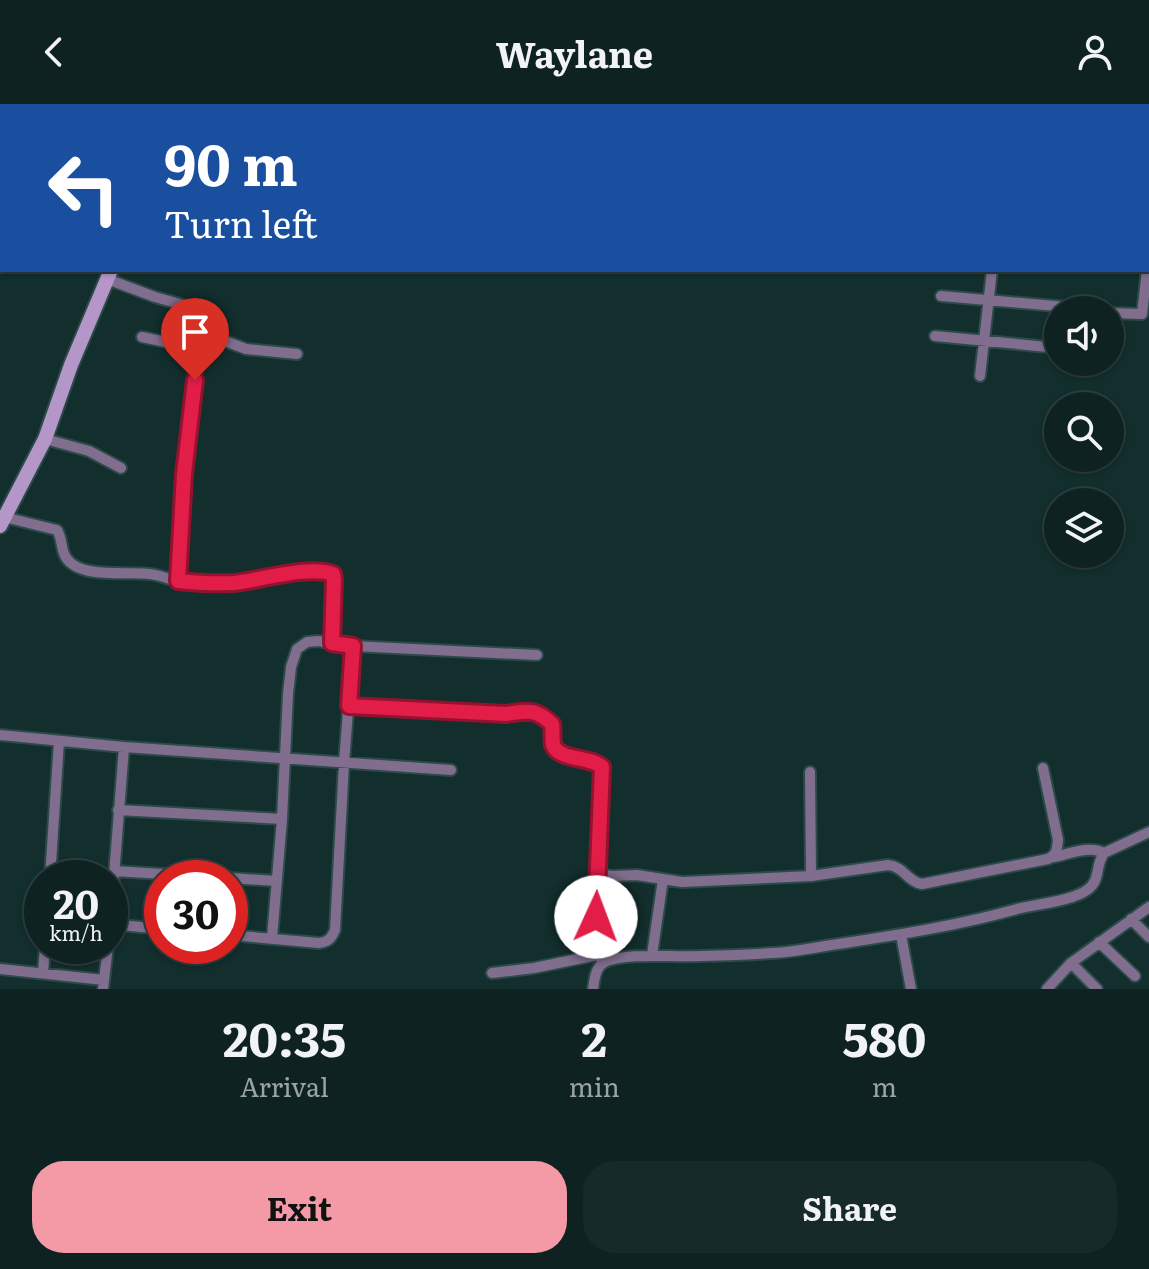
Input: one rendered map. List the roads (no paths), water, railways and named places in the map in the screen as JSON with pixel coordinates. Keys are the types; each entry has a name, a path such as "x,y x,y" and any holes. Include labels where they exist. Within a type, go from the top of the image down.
{"street":[{"path":"980,376 992,272"},
{"path":"1124,313 1142,314 1148,272"},
{"path":"178,581 184,474 202,319 200,312 194,308 155,297 109,275 71,365 45,439 2,522 57,530 67,559 83,569 99,573 152,574 178,581 202,584 326,571 333,574 332,643"},
{"path":"941,296 1044,305"},
{"path":"201,332 246,349 297,354"},
{"path":"935,336 1044,347"},
{"path":"142,337 199,349"},
{"path":"45,439 89,451 121,468"},
{"path":"272,938 291,667 297,649 307,642 318,641 353,646 537,655"},
{"path":"248,936 319,943 326,942 335,930 353,646"},
{"path":"349,706 506,714 529,711 542,714 552,724 553,746 557,750 596,762 602,767 596,948 601,958 593,989"},
{"path":"0,735 451,770"},
{"path":"51,860 59,741"},
{"path":"115,860 124,747"},
{"path":"1043,768 1058,840 1054,857"},
{"path":"810,772 811,876"},
{"path":"118,810 282,819"},
{"path":"492,973 601,958 775,953 963,923 1070,898 1090,888 1098,876 1100,858 1104,853 1149,832"},
{"path":"597,874 637,875 682,882 811,876 894,865 916,884 922,884 1016,867 1090,849 1099,849 1104,853"},
{"path":"248,879 277,881"},
{"path":"652,955 663,879"},
{"path":"1047,989 1071,963 1149,907"},
{"path":"1131,919 1149,937"},
{"path":"901,935 911,989"},
{"path":"1099,942 1135,976"},
{"path":"1071,963 1097,989"},
{"path":"43,973 44,964"},
{"path":"0,969 103,984 106,964"}]}
